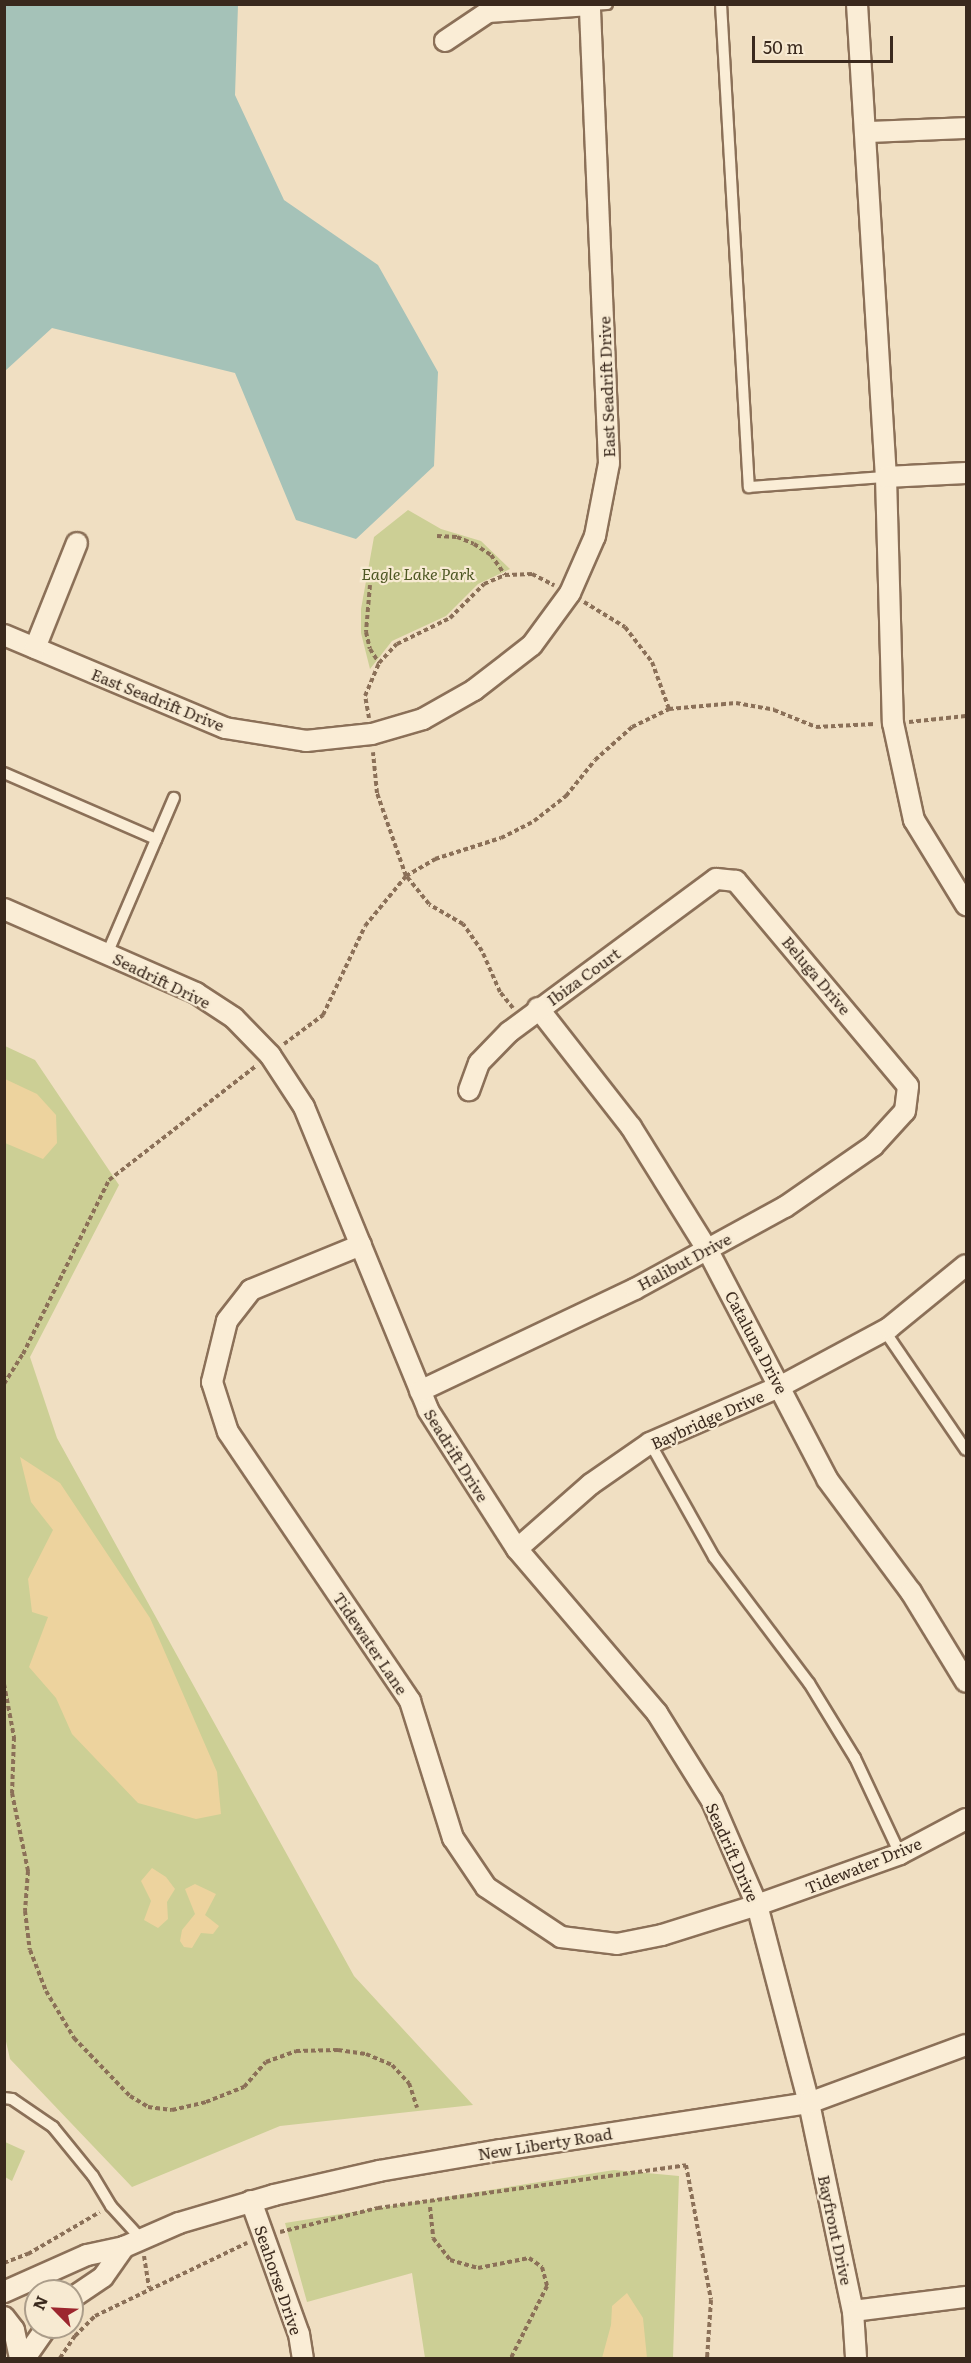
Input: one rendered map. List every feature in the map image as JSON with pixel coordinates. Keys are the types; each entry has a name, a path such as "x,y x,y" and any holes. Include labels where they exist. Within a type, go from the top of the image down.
{"street":[{"path":"857,4 867,132 886,477 893,723 915,820 966,904"},
{"path":"445,41 488,12 595,5"},
{"name":"East Seadrift Drive","path":"4,635 225,728 306,741 372,734 423,719 474,690 532,645 570,593 595,536 609,463 595,5"},
{"path":"867,132 966,128"},
{"path":"886,477 966,474"},
{"path":"35,648 77,543"},
{"name":"Ibiza Court","path":"469,1090 479,1063 530,1014 716,879"},
{"name":"Beluga Drive","path":"716,879 736,881 908,1086"},
{"name":"Seadrift Drive","path":"4,909 196,993 234,1018 270,1055 304,1107 433,1419 517,1549 657,1713 712,1801 757,1905 809,2103"},
{"name":"Cataluna Drive","path":"530,1014 631,1127 707,1249 781,1386 827,1479 911,1592 966,1682"},
{"name":"Halibut Drive","path":"420,1391 635,1288 785,1207 873,1146 905,1111 908,1086"},
{"name":"Tidewater Lane","path":"361,1245 251,1290 227,1321 212,1382 228,1432 410,1701 453,1838 486,1887 561,1937 617,1944 662,1935 757,1905"},
{"name":"Baybridge Drive","path":"517,1549 591,1484 650,1443 781,1386 884,1330 966,1265"},
{"name":"Tidewater Drive","path":"757,1905 900,1854 966,1819"},
{"name":"New Liberty Road","path":"4,2292 87,2255 133,2244 179,2223 251,2201 378,2171 809,2103 966,2044"},
{"name":"Bayfront Drive","path":"809,2103 853,2311 856,2358"},
{"name":"Seahorse Drive","path":"251,2201 298,2334 303,2358"},
{"path":"84,2290 103,2277 133,2244"},
{"path":"853,2311 966,2297"},
{"path":"4,2317 14,2330 20,2358"},
{"path":"25,2358 38,2339"}],"lane":[{"path":"721,4 749,487 886,477"},
{"path":"4,772 156,839"},
{"path":"107,954 174,798"},
{"path":"884,1330 966,1450"},
{"path":"650,1443 714,1557 827,1711 855,1758 900,1854"},
{"path":"4,2098 12,2099 53,2127 93,2176 133,2244"}],"path":[{"path":"437,536 457,537 474,543 491,555 505,575"},
{"path":"530,1014 500,992 482,951 463,924 429,904 406,876 377,793 372,734 365,696 379,663 397,644 450,618 484,584 505,575 532,574 570,593 625,627 652,662 669,710"},
{"path":"370,585 366,632 370,649 379,663"},
{"path":"4,1384 23,1354 109,1180 323,1015 365,926 406,876 435,859 501,838 534,820 566,796 595,760 632,727 669,710 736,703 774,710 816,727 966,716"},
{"path":"4,1684 14,1737 12,1792 28,1871 25,1911 30,1950 46,1991 74,2038 130,2097 148,2107 172,2110 206,2102 244,2087 266,2062 296,2051 338,2050 366,2054 392,2065 409,2083 417,2108"},
{"path":"60,2358 75,2336 95,2316 148,2288 264,2236 390,2206 686,2165 711,2300 707,2358"},
{"path":"4,2263 28,2254 111,2206"},
{"path":"430,2207 434,2238 450,2260 478,2268 529,2258 542,2267 546,2286 511,2358"},
{"path":"133,2244 148,2288"}],"green space":[{"name":"Eagle Lake Park","path":"408,510 441,529 481,541 510,569 478,584 446,616 392,641 370,669 361,633 361,609 374,537"},
{"path":"5,1046 35,1060 119,1185 30,1357 57,1438 354,1976 473,2105 280,2126 132,2187 10,2059 5,2037"},
{"path":"5,2142 25,2151 12,2181 5,2177"},
{"path":"614,2170 679,2176 673,2358 425,2358 412,2273 307,2302 285,2223"}],"sand":[{"path":"5,1079 37,1094 56,1115 57,1143 43,1159 5,1143"},
{"path":"20,1457 60,1483 150,1618 217,1772 221,1814 196,1819 138,1803 72,1734 56,1698 29,1667 48,1617 32,1612 28,1579 53,1530 31,1502"},
{"path":"152,1868 166,1877 175,1889 167,1902 168,1919 158,1928 144,1920 151,1901 141,1881"},
{"path":"195,1884 216,1894 205,1915 219,1926 213,1934 201,1933 192,1948 184,1947 180,1941 182,1930 195,1914 185,1889"},
{"path":"627,2293 643,2318 647,2358 602,2358 611,2325 612,2306"}],"water":[{"path":"5,4 238,5 235,95 284,200 378,265 438,372 434,466 356,539 296,520 235,373 52,328 5,371"}]}
